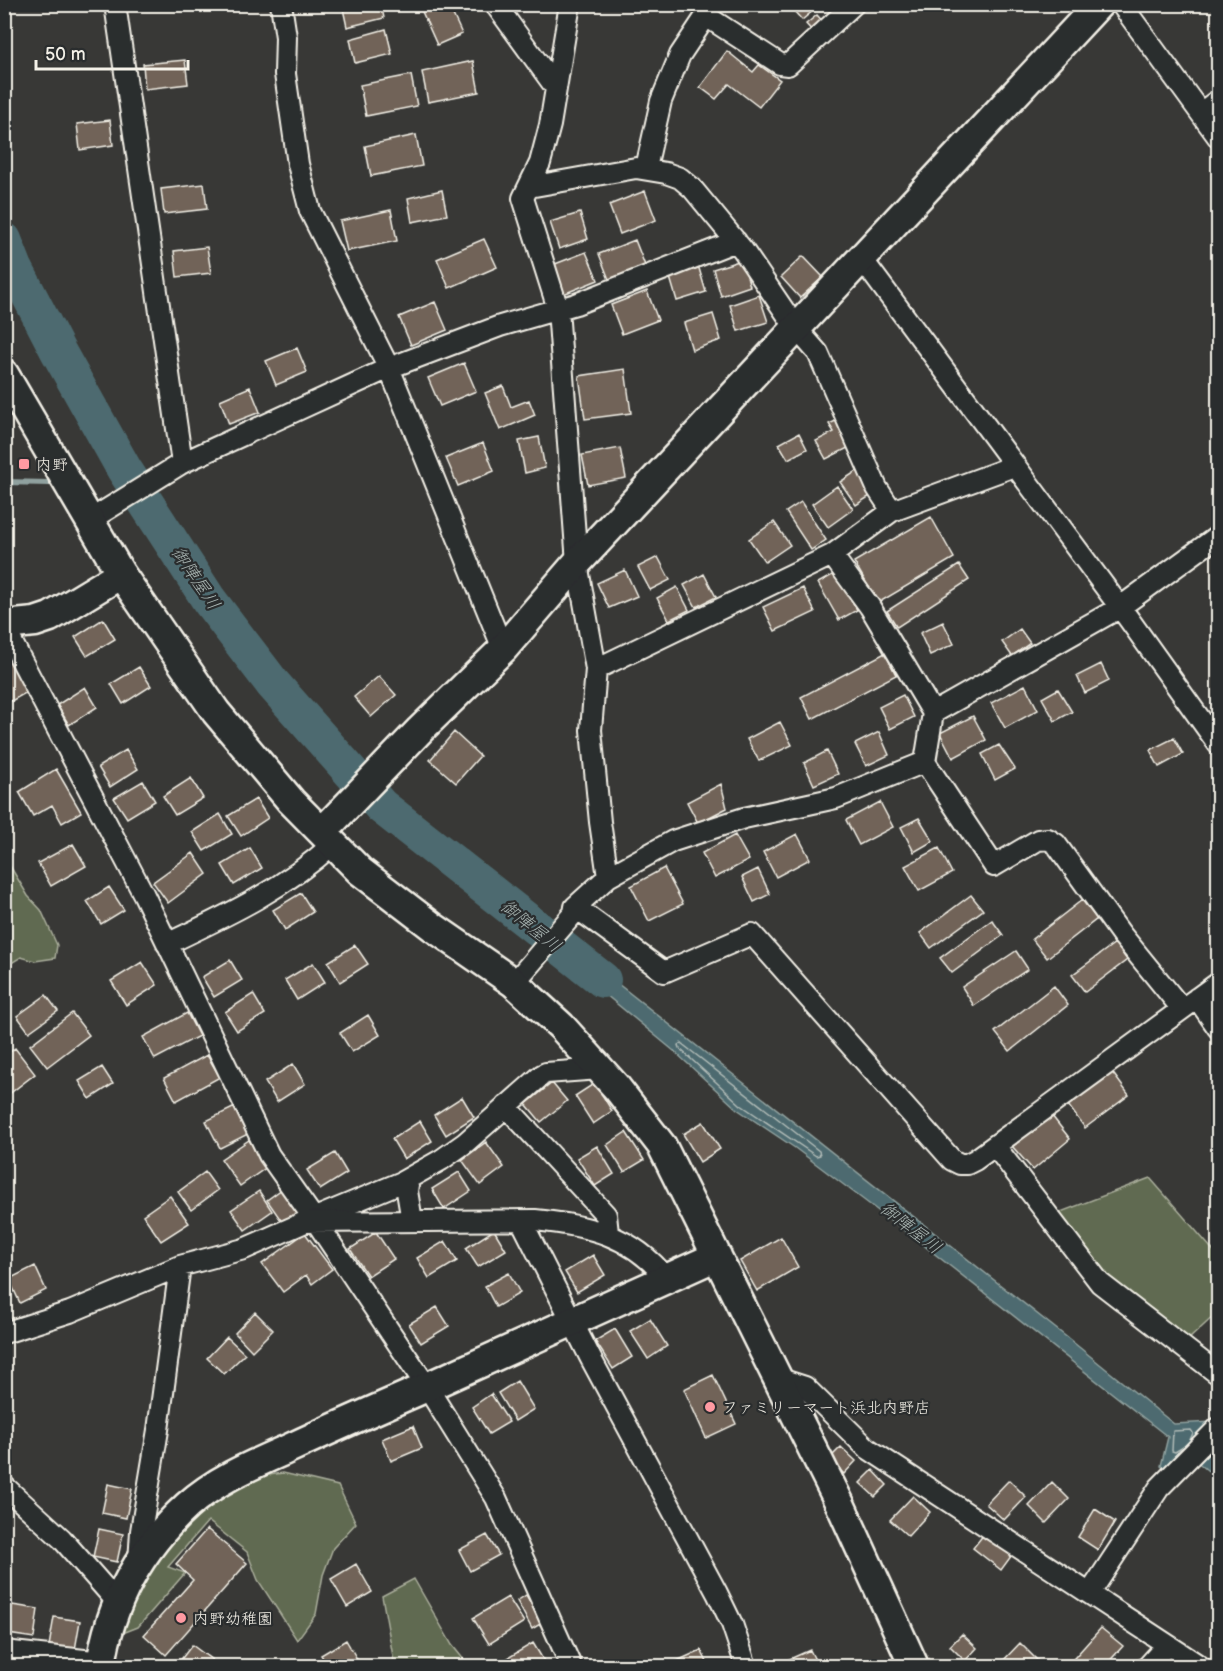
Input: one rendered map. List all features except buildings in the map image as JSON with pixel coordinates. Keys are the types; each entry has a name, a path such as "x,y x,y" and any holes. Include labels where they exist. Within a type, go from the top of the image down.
{"street":[{"path":"115,4 174,468"},
{"path":"281,4 286,38 285,74 298,164 310,211 389,368 503,649"},
{"path":"495,4 556,88"},
{"path":"570,4 550,126 540,163 523,198 558,309 577,562 596,669 591,730 608,877"},
{"path":"646,168 661,101 680,55 711,10 780,63 788,64 854,4"},
{"path":"167,944 252,903 304,870 331,831 420,730 503,649 577,562 1099,4"},
{"path":"1121,4 1218,137"},
{"path":"1201,113 1218,100"},
{"path":"529,187 646,168 680,178 692,188 736,241 780,301 796,328 818,354 877,488 892,511"},
{"path":"98,515 174,468 389,368 500,326 606,293 736,241"},
{"path":"862,259 1218,744"},
{"path":"4,374 98,515 121,574 216,712 291,801 331,831 360,871 433,927 519,977 600,1069 662,1146 841,1506 914,1666"},
{"path":"596,669 832,555 892,511 1014,466"},
{"path":"933,713 1119,608 1218,536"},
{"path":"832,555 870,607 933,713 925,762 994,866 1038,840 1048,839 1056,844 1121,934 1190,1004 1218,1028"},
{"path":"121,574 50,617 35,622 4,626 144,895 268,1155 316,1220 427,1387 496,1498 571,1666"},
{"path":"519,977 574,910 608,877 673,841 744,818 836,798 925,762"},
{"path":"574,910 664,972 752,934 952,1160 960,1164 968,1164 996,1146 1047,1106 1218,983"},
{"path":"316,1220 409,1179 453,1152 537,1077 546,1072 600,1069"},
{"path":"506,1106 606,1215 608,1233"},
{"path":"996,1146 1100,1283 1218,1374"},
{"path":"409,1179 407,1191 412,1221"},
{"path":"4,1333 70,1312 180,1266 252,1246 305,1222 316,1220 520,1220 571,1223 608,1233 656,1266 666,1278"},
{"path":"520,1220 717,1593 732,1624 746,1666"},
{"path":"4,1651 102,1664 118,1603 139,1562 175,1517 200,1495 224,1479 717,1256"},
{"path":"139,1562 141,1531 158,1430 180,1266"},
{"path":"777,1378 805,1387 867,1448 1200,1666"},
{"path":"1090,1593 1166,1479 1218,1428"},
{"path":"4,1486 62,1539 118,1603"},
{"path":"1148,1666 1167,1645"}],"green space":[{"path":"4,856 28,896 41,910 57,945 55,958 35,961 21,957 5,967"},
{"path":"1150,1178 1218,1256 1218,1312 1189,1339 1104,1286 1050,1216"},
{"path":"283,1473 338,1486 356,1523 333,1548 323,1575 316,1614 297,1640 258,1580 247,1552 208,1521 168,1567 185,1573 138,1627 123,1633 140,1579 219,1482"},
{"path":"414,1579 452,1645 469,1666 393,1666 382,1596"}],"water":[{"path":"566,943 1174,1424 1212,1422 1196,1439 1218,1456 1218,1479 1184,1451 1167,1471 1161,1466 1168,1437 922,1244 795,1148 737,1109 674,1051 560,957"}],"waterway":[{"name":"御陣屋川","path":"4,240 15,268 58,351 124,469 209,600 273,684 381,806 603,980"},
{"path":"4,482 49,483"}],"place":[{"name":"内野","path":"24,464"},
{"name":"ファミリーマート浜北内野店","path":"710,1407"},
{"name":"内野幼稚園","path":"181,1618"}]}
